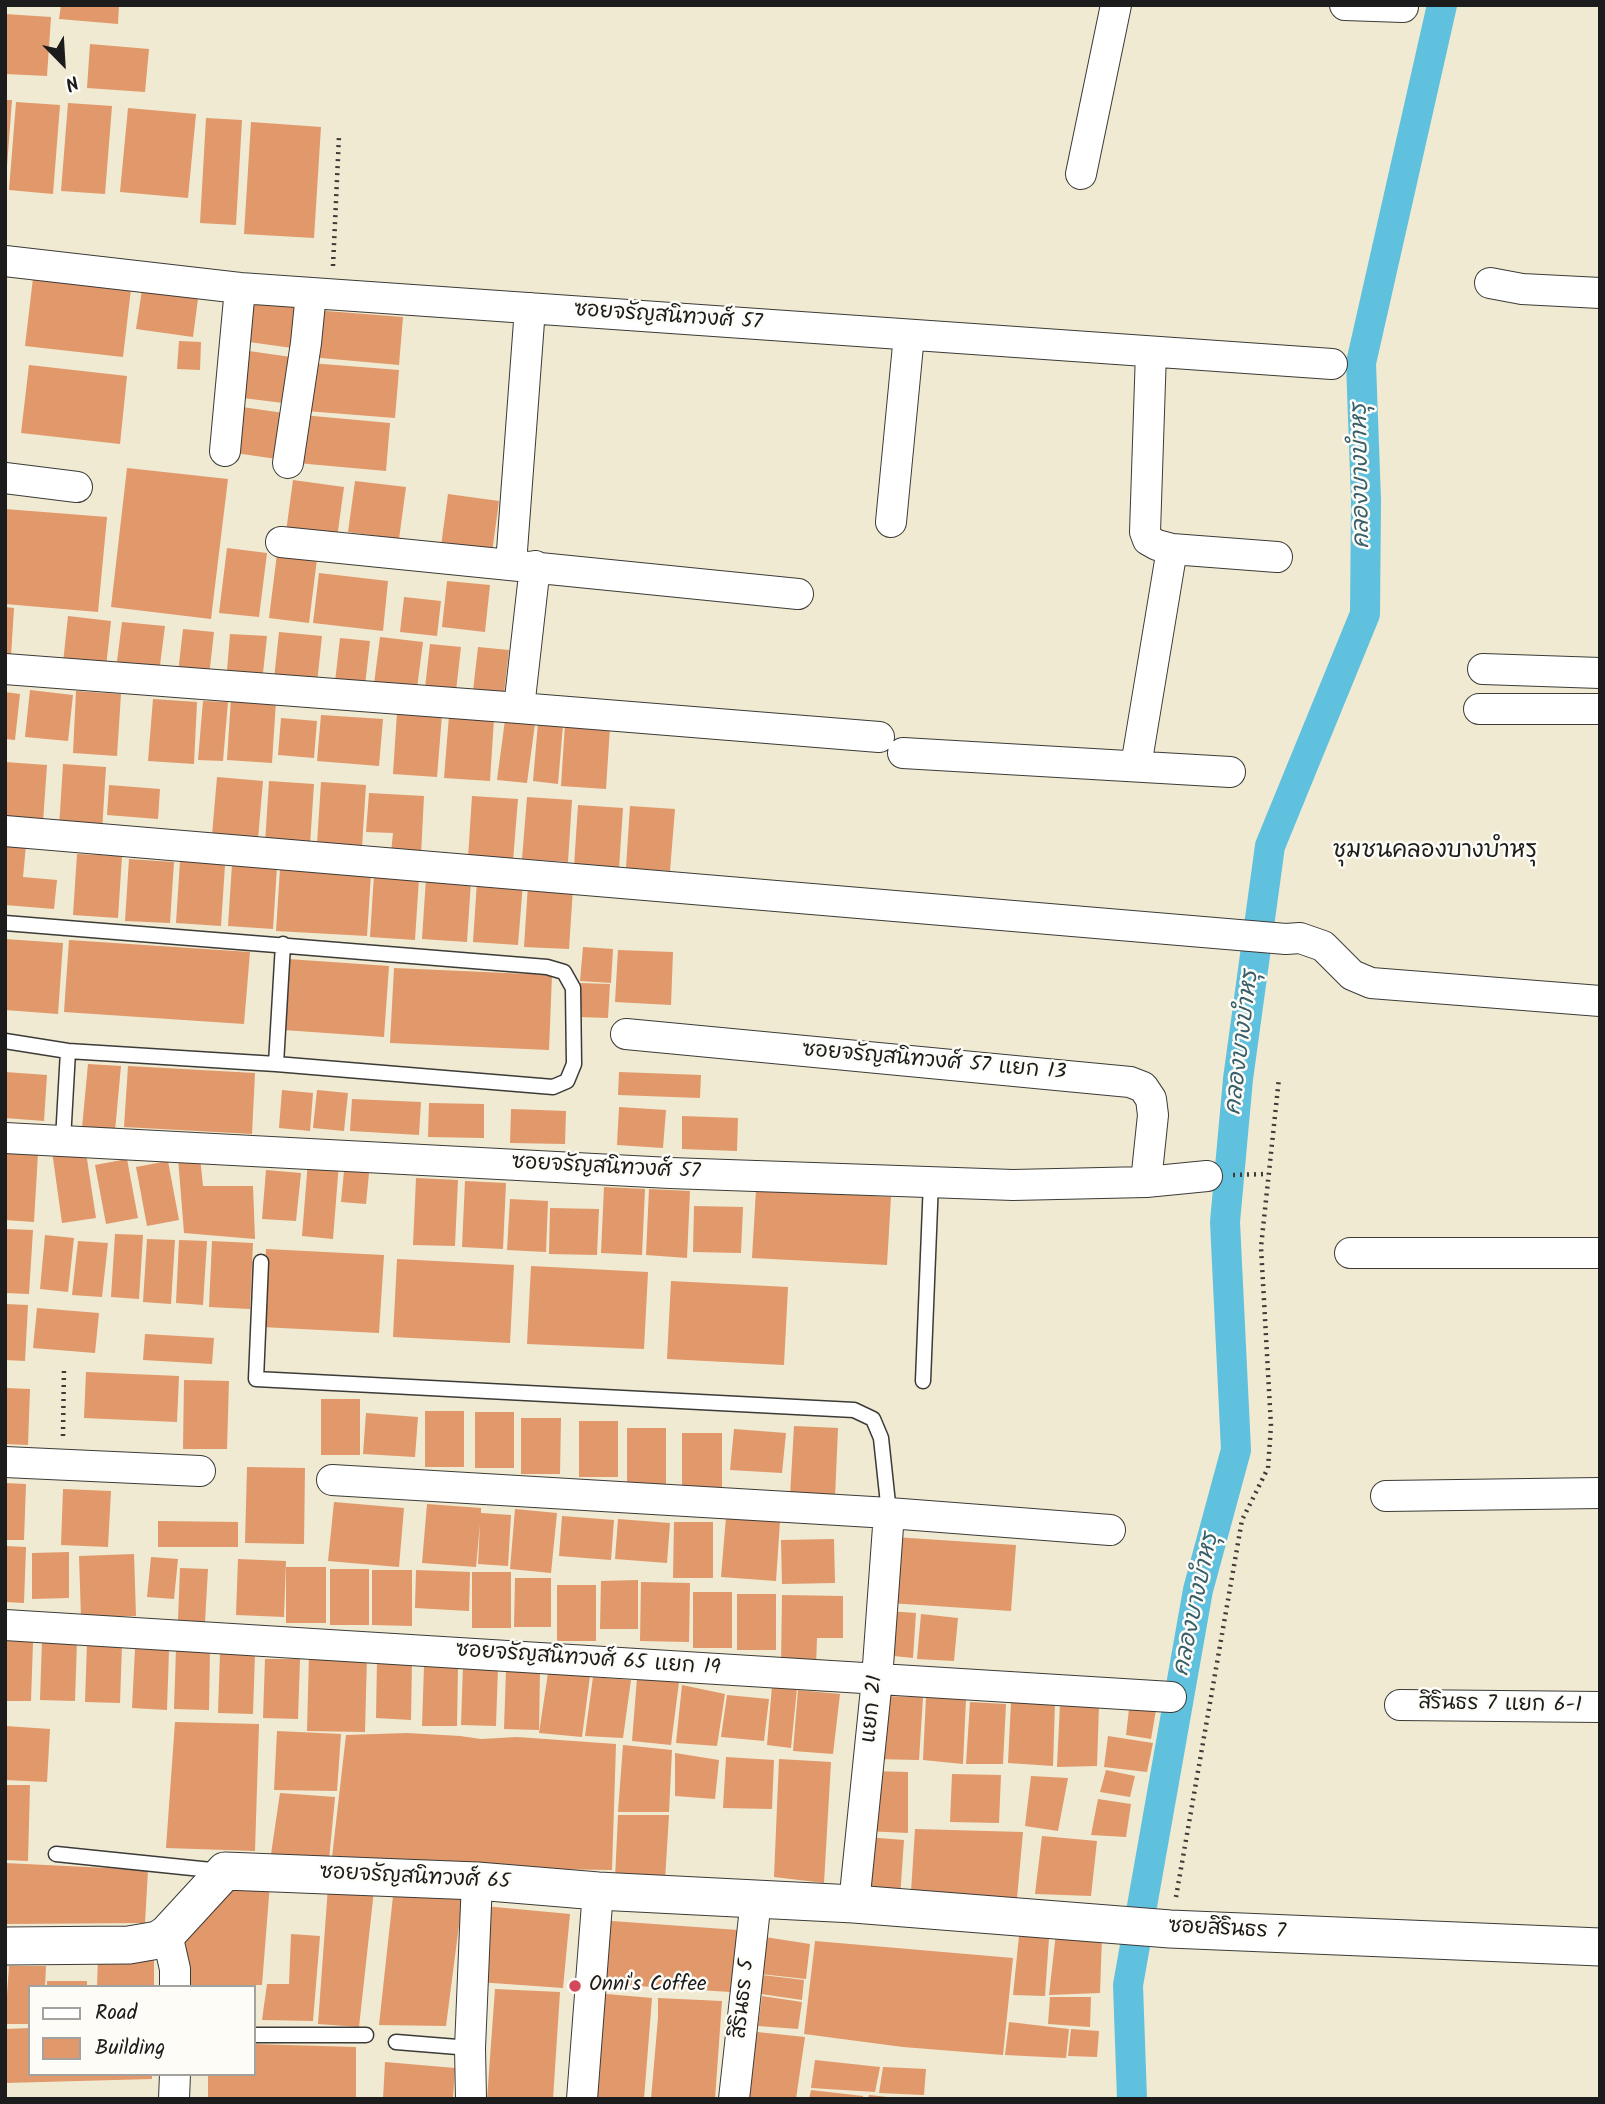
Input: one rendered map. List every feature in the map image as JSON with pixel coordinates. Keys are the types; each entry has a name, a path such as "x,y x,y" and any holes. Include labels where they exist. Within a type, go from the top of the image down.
{"street":[{"path":"1081,174 1116,5"},
{"path":"1345,5 1403,7"},
{"name":"ซอยจรัญสนิทวงศ์ 57","path":"5,261 240,288 1332,364"},
{"path":"1490,283 1522,289 1600,293"},
{"path":"225,450 240,288"},
{"path":"288,463 306,344 321,294"},
{"path":"519,708 530,309"},
{"path":"891,522 909,335"},
{"path":"1151,352 1145,532 1148,540 1172,549 1277,556"},
{"path":"5,478 76,487"},
{"path":"281,542 798,594"},
{"path":"1136,766 1172,549"},
{"path":"1483,668 1600,673"},
{"path":"5,669 519,708 891,745 1230,772"},
{"path":"1479,709 1600,709"},
{"path":"5,831 1300,938 1323,946 1352,975 1371,983 1600,1001"},
{"name":"ซอยจรัญสนิทวงศ์ 57 แยก 13","path":"626,1034 1130,1082 1143,1087 1152,1107 1146,1182"},
{"name":"ซอยจรัญสนิทวงศ์ 57","path":"5,1138 670,1173 1013,1185 1146,1182 1207,1176"},
{"path":"1350,1253 1600,1253"},
{"path":"5,1462 200,1471"},
{"path":"332,1480 889,1513 1110,1530"},
{"path":"1386,1496 1600,1493"},
{"name":"แยก 21","path":"854,1904 877,1679 889,1513"},
{"name":"ซอยจรัญสนิทวงศ์ 65 แยก 19","path":"5,1625 1171,1697"},
{"name":"สิรินธร 7 แยก 6-1","path":"1400,1705 1600,1707"},
{"path":"5,1946 129,1945 158,1940 167,1934 225,1871"},
{"name":"ซอยจรัญสนิทวงศ์ 65","path":"225,1871 477,1881 598,1891 854,1904"},
{"path":"471,2099 470,2048 477,1881"},
{"path":"582,2099 598,1891"},
{"name":"สิรินธร 5","path":"734,2099 756,1899"},
{"name":"ซอยสิรินธร 7","path":"854,1904 1170,1929 1600,1947"},
{"path":"167,1934 175,1969 175,1985"},
{"path":"174,2099 175,2076"}],"lane":[{"path":"5,923 547,967 564,972 573,988 574,1064 567,1081 553,1087 276,1064 68,1051 5,1041"},
{"path":"276,1064 283,944"},
{"path":"63,1140 68,1051"},
{"path":"923,1381 931,1181"},
{"path":"261,1262 256,1379 854,1410 873,1419 881,1438 889,1513"},
{"path":"56,1854 225,1871"},
{"path":"256,2035 366,2035"},
{"path":"396,2042 470,2048"}],"path":[{"path":"321,294 339,136"},
{"path":"1170,1929 1242,1520 1268,1468 1271,1426 1261,1247 1279,1078"},
{"path":"63,1465 64,1367"}],"building":[{"path":"61,5 119,5 118,24 59,19"},
{"path":"5,14 51,17 47,76 5,74"},
{"path":"90,44 149,49 145,92 87,88"},
{"path":"5,100 12,100 7,166 5,166"},
{"path":"16,102 60,105 53,194 9,190"},
{"path":"68,103 112,106 105,194 61,191"},
{"path":"128,108 196,114 188,198 120,192"},
{"path":"206,118 242,120 236,225 200,223"},
{"path":"251,122 321,127 314,238 244,234"},
{"path":"33,278 131,289 123,357 25,346"},
{"path":"143,283 199,291 193,337 136,329"},
{"path":"249,295 306,303 299,349 242,341"},
{"path":"314,310 403,317 399,365 310,357"},
{"path":"179,341 201,342 200,370 177,369"},
{"path":"242,350 298,358 291,404 235,397"},
{"path":"310,363 399,370 395,418 306,411"},
{"path":"29,365 127,376 120,444 21,433"},
{"path":"235,406 291,414 284,460 228,452"},
{"path":"302,415 390,423 386,471 297,463"},
{"path":"127,468 228,479 211,619 111,607"},
{"path":"293,480 344,487 337,538 286,532"},
{"path":"355,481 406,487 399,539 348,532"},
{"path":"448,494 499,501 492,553 441,546"},
{"path":"5,509 107,517 98,612 5,604"},
{"path":"227,548 267,553 259,617 219,613"},
{"path":"277,554 317,559 309,623 269,618"},
{"path":"319,573 388,581 383,631 313,623"},
{"path":"447,581 490,585 485,632 442,627"},
{"path":"404,597 441,601 437,636 400,632"},
{"path":"5,607 14,608 11,656 5,656"},
{"path":"68,616 111,621 106,667 63,663"},
{"path":"122,622 165,626 159,673 116,669"},
{"path":"183,629 214,632 209,676 178,673"},
{"path":"279,632 322,636 317,683 274,679"},
{"path":"230,634 267,636 263,673 227,671"},
{"path":"380,637 423,642 417,688 374,684"},
{"path":"340,638 370,641 365,685 335,682"},
{"path":"430,644 461,647 456,691 425,688"},
{"path":"478,647 509,650 504,694 473,691"},
{"path":"30,690 73,695 68,741 25,737"},
{"path":"76,691 121,694 117,756 73,753"},
{"path":"5,692 20,694 15,740 5,739"},
{"path":"231,698 276,701 272,763 227,760"},
{"path":"153,699 197,702 194,764 148,761"},
{"path":"203,701 228,702 223,761 198,760"},
{"path":"397,712 442,715 437,777 393,774"},
{"path":"321,715 383,719 379,766 317,761"},
{"path":"449,716 494,719 490,781 444,778"},
{"path":"281,718 317,721 314,758 278,755"},
{"path":"505,720 535,724 527,783 497,780"},
{"path":"538,723 563,725 558,784 533,781"},
{"path":"565,724 610,727 606,789 561,786"},
{"path":"5,762 47,765 43,822 5,820"},
{"path":"63,764 106,767 102,831 59,828"},
{"path":"217,777 263,781 258,839 212,835"},
{"path":"269,781 314,784 310,845 265,843"},
{"path":"321,782 366,785 362,847 317,844"},
{"path":"109,785 160,789 158,819 107,815"},
{"path":"369,793 424,796 421,855 391,853 393,833 366,832"},
{"path":"472,796 518,799 513,861 468,858"},
{"path":"527,797 572,800 568,862 522,859"},
{"path":"578,805 623,808 619,869 574,867"},
{"path":"630,806 675,809 670,871 626,868"},
{"path":"5,843 26,845 23,877 57,880 54,909 5,905"},
{"path":"77,854 122,856 118,918 73,915"},
{"path":"129,859 174,862 170,923 125,921"},
{"path":"180,861 225,865 221,926 176,923"},
{"path":"232,864 277,867 273,929 228,926"},
{"path":"280,869 371,874 367,936 276,931"},
{"path":"374,875 419,878 415,940 370,937"},
{"path":"426,878 471,881 467,942 422,939"},
{"path":"477,881 523,883 518,945 473,942"},
{"path":"528,885 573,888 569,949 524,947"},
{"path":"5,939 63,943 58,1014 5,1010"},
{"path":"69,940 250,952 244,1024 64,1012"},
{"path":"583,947 613,949 611,983 580,981"},
{"path":"618,950 673,952 671,1005 615,1002"},
{"path":"288,959 389,966 384,1037 283,1030"},
{"path":"394,968 552,975 549,1050 390,1043"},
{"path":"580,983 610,984 608,1018 578,1017"},
{"path":"88,1064 121,1066 115,1131 82,1128"},
{"path":"128,1066 255,1073 252,1134 124,1127"},
{"path":"5,1072 47,1075 44,1121 5,1118"},
{"path":"619,1072 701,1075 700,1098 618,1095"},
{"path":"282,1090 313,1093 310,1131 279,1128"},
{"path":"317,1090 348,1093 344,1131 313,1128"},
{"path":"352,1099 421,1102 419,1135 350,1131"},
{"path":"429,1103 484,1104 484,1138 428,1137"},
{"path":"619,1107 666,1110 663,1148 617,1145"},
{"path":"511,1109 566,1111 565,1144 510,1143"},
{"path":"682,1116 738,1118 737,1151 682,1149"},
{"path":"85,1146 96,1218 62,1223 52,1151"},
{"path":"5,1151 38,1153 34,1222 5,1220"},
{"path":"200,1157 203,1186 253,1186 255,1239 184,1233 178,1158"},
{"path":"127,1159 138,1218 106,1224 95,1165"},
{"path":"168,1161 179,1220 147,1226 136,1167"},
{"path":"308,1161 339,1163 333,1239 302,1236"},
{"path":"345,1161 370,1163 366,1204 341,1202"},
{"path":"266,1170 301,1173 296,1221 262,1219"},
{"path":"416,1178 458,1180 455,1246 413,1245"},
{"path":"465,1181 506,1183 503,1249 462,1247"},
{"path":"604,1187 645,1189 642,1255 601,1253"},
{"path":"649,1189 690,1191 687,1258 646,1255"},
{"path":"756,1189 891,1197 887,1265 752,1258"},
{"path":"510,1199 548,1201 546,1252 507,1250"},
{"path":"694,1206 743,1207 741,1253 693,1252"},
{"path":"550,1208 599,1209 597,1255 549,1254"},
{"path":"5,1229 33,1230 29,1294 5,1293"},
{"path":"115,1234 143,1235 139,1299 111,1297"},
{"path":"45,1235 74,1238 68,1292 40,1289"},
{"path":"147,1239 175,1240 171,1304 143,1302"},
{"path":"179,1240 207,1241 203,1305 176,1303"},
{"path":"78,1241 108,1243 102,1297 72,1295"},
{"path":"212,1241 253,1243 250,1309 209,1307"},
{"path":"266,1249 384,1255 379,1333 262,1327"},
{"path":"397,1259 514,1265 510,1343 393,1337"},
{"path":"531,1266 648,1272 644,1349 527,1344"},
{"path":"671,1281 788,1287 784,1365 667,1359"},
{"path":"5,1304 28,1305 25,1361 5,1360"},
{"path":"37,1308 99,1313 95,1353 33,1348"},
{"path":"145,1334 214,1338 212,1364 143,1360"},
{"path":"86,1372 179,1376 177,1422 84,1418"},
{"path":"184,1380 229,1381 227,1449 183,1449"},
{"path":"5,1388 30,1389 28,1445 5,1444"},
{"path":"321,1399 360,1399 360,1455 321,1455"},
{"path":"425,1411 464,1411 464,1467 425,1467"},
{"path":"475,1412 514,1412 514,1468 475,1468"},
{"path":"366,1413 418,1417 415,1457 363,1454"},
{"path":"521,1418 561,1418 560,1474 521,1474"},
{"path":"579,1421 618,1421 618,1477 579,1477"},
{"path":"794,1426 838,1428 835,1498 790,1496"},
{"path":"627,1428 666,1428 666,1484 627,1484"},
{"path":"734,1429 786,1433 782,1473 730,1470"},
{"path":"682,1433 722,1433 722,1489 682,1489"},
{"path":"247,1467 305,1468 304,1544 245,1543"},
{"path":"5,1483 26,1484 24,1540 5,1540"},
{"path":"63,1489 111,1491 108,1547 61,1545"},
{"path":"334,1502 404,1508 399,1567 328,1561"},
{"path":"427,1504 481,1508 481,1513 511,1515 508,1566 478,1564 480,1524 476,1567 422,1563"},
{"path":"515,1509 557,1513 551,1573 510,1569"},
{"path":"562,1516 614,1520 611,1560 559,1556"},
{"path":"726,1517 780,1521 776,1581 721,1577"},
{"path":"618,1519 670,1523 667,1563 615,1559"},
{"path":"158,1521 238,1522 238,1547 158,1547"},
{"path":"674,1522 713,1522 713,1578 673,1578"},
{"path":"894,1537 1016,1545 1011,1611 889,1603"},
{"path":"834,1539 835,1583 782,1584 781,1540"},
{"path":"5,1546 26,1547 24,1603 5,1602"},
{"path":"69,1552 69,1598 32,1599 32,1553"},
{"path":"134,1554 136,1616 81,1617 79,1556"},
{"path":"151,1557 178,1559 174,1599 147,1597"},
{"path":"238,1559 286,1561 284,1617 236,1615"},
{"path":"286,1567 326,1567 326,1623 286,1623"},
{"path":"180,1568 208,1569 205,1622 178,1620"},
{"path":"330,1569 369,1569 369,1625 330,1625"},
{"path":"372,1570 412,1570 412,1626 372,1625"},
{"path":"416,1570 470,1572 469,1611 415,1608"},
{"path":"472,1572 511,1572 511,1628 472,1628"},
{"path":"515,1578 551,1578 551,1627 514,1627"},
{"path":"638,1580 638,1629 600,1629 601,1581"},
{"path":"641,1582 690,1583 689,1642 640,1641"},
{"path":"557,1585 596,1585 596,1641 557,1641"},
{"path":"693,1592 732,1592 732,1648 693,1648"},
{"path":"737,1594 776,1594 776,1650 737,1650"},
{"path":"782,1595 843,1596 843,1638 817,1638 816,1666 781,1666"},
{"path":"888,1611 916,1613 913,1658 884,1655"},
{"path":"921,1614 958,1618 954,1661 917,1659"},
{"path":"42,1640 77,1641 75,1701 40,1700"},
{"path":"5,1641 33,1642 31,1701 5,1701"},
{"path":"87,1643 122,1644 120,1703 85,1702"},
{"path":"135,1649 169,1650 167,1710 132,1708"},
{"path":"176,1649 210,1650 209,1710 174,1709"},
{"path":"220,1653 255,1654 253,1714 218,1713"},
{"path":"309,1655 367,1656 365,1732 307,1731"},
{"path":"265,1659 300,1659 298,1719 263,1718"},
{"path":"377,1659 412,1660 411,1720 376,1718"},
{"path":"424,1666 458,1666 457,1726 422,1726"},
{"path":"463,1666 498,1667 496,1726 461,1725"},
{"path":"506,1669 540,1670 539,1730 504,1729"},
{"path":"548,1673 590,1676 582,1737 539,1733"},
{"path":"593,1677 631,1680 623,1738 585,1736"},
{"path":"637,1678 679,1682 671,1745 632,1741"},
{"path":"682,1685 725,1694 717,1746 676,1743"},
{"path":"772,1686 797,1688 791,1748 767,1745"},
{"path":"798,1690 840,1694 833,1754 793,1751"},
{"path":"727,1695 769,1699 764,1741 721,1737"},
{"path":"880,1696 923,1697 919,1760 874,1759"},
{"path":"926,1697 966,1699 963,1764 923,1760"},
{"path":"1130,1701 1157,1704 1151,1739 1126,1735"},
{"path":"970,1702 1006,1704 1003,1764 966,1764"},
{"path":"1011,1702 1055,1702 1053,1766 1008,1763"},
{"path":"1060,1703 1099,1705 1097,1766 1057,1767"},
{"path":"175,1722 259,1724 255,1851 166,1848"},
{"path":"5,1726 50,1729 47,1782 5,1780"},
{"path":"277,1731 341,1734 337,1791 274,1790"},
{"path":"407,1733 481,1739 517,1737 616,1744 612,1870 331,1866 346,1735"},
{"path":"1108,1736 1153,1743 1147,1772 1104,1767"},
{"path":"623,1745 672,1750 669,1812 618,1812"},
{"path":"675,1753 719,1760 715,1799 675,1796"},
{"path":"726,1757 774,1760 772,1809 723,1808"},
{"path":"779,1759 831,1762 824,1883 774,1877"},
{"path":"1106,1770 1135,1776 1130,1797 1100,1792"},
{"path":"872,1771 908,1772 908,1833 865,1831"},
{"path":"952,1774 1001,1775 999,1823 950,1822"},
{"path":"1031,1776 1068,1778 1058,1831 1025,1826"},
{"path":"5,1785 30,1785 28,1861 5,1860"},
{"path":"280,1793 335,1797 329,1860 270,1861"},
{"path":"1098,1799 1131,1804 1126,1837 1091,1835"},
{"path":"618,1815 669,1815 665,1880 615,1879"},
{"path":"915,1829 1023,1832 1017,1898 911,1892"},
{"path":"1042,1836 1097,1841 1091,1896 1035,1894"},
{"path":"866,1837 904,1840 900,1898 861,1896"},
{"path":"5,1863 148,1870 145,1923 5,1924"},
{"path":"229,1876 270,1883 262,1985 181,1985 187,1926"},
{"path":"328,1887 374,1890 359,2027 318,2024"},
{"path":"394,1887 463,1894 446,2026 379,2025"},
{"path":"484,1906 570,1914 563,1988 478,1982"},
{"path":"598,1920 738,1930 730,1992 592,1983"},
{"path":"1056,1933 1102,1936 1100,1993 1049,1995"},
{"path":"291,1934 320,1936 313,2021 262,2020 267,1984 289,1984"},
{"path":"1019,1936 1049,1938 1045,1996 1013,1995"},
{"path":"765,1937 810,1944 806,1979 760,1974"},
{"path":"815,1941 1013,1958 1003,2055 903,2047 804,2034"},
{"path":"154,1955 154,1985 97,1985 98,1958"},
{"path":"9,1966 46,1966 45,1985 28,1985 28,2024 5,2024"},
{"path":"762,1975 804,1980 802,2000 761,1994"},
{"path":"47,1981 87,1981 87,1985 47,1985"},
{"path":"495,1989 560,1992 553,2099 487,2099"},
{"path":"595,1993 652,1998 644,2099 585,2099"},
{"path":"762,1996 802,2002 798,2029 758,2026"},
{"path":"1050,1997 1091,1997 1090,2027 1048,2024"},
{"path":"658,1998 722,2001 715,2099 651,2099"},
{"path":"1009,2022 1069,2029 1066,2058 1005,2055"},
{"path":"28,2028 28,2076 152,2076 152,2079 5,2083 5,2029"},
{"path":"1071,2029 1099,2031 1097,2057 1068,2056"},
{"path":"757,2032 805,2037 796,2099 749,2099"},
{"path":"256,2044 356,2047 356,2099 208,2099 208,2076 256,2076"},
{"path":"815,2060 880,2067 875,2092 811,2088"},
{"path":"385,2062 455,2068 453,2099 383,2099"},
{"path":"883,2067 926,2069 924,2095 879,2093"},
{"path":"811,2090 863,2096 863,2099 809,2099"},
{"path":"869,2095 888,2097 888,2099 868,2099"}],"waterway":[{"name":"คลองบางบำหรุ","path":"1132,2099 1128,1985 1198,1590 1236,1450 1225,1222 1238,1079 1270,846 1365,614 1366,500 1361,363 1442,5"}],"place":[{"name":"Onni's Coffee","path":"575,1986"}],"district":[{"name":"ชุมชนคลองบางบำหรุ","path":"1435,853"}]}
